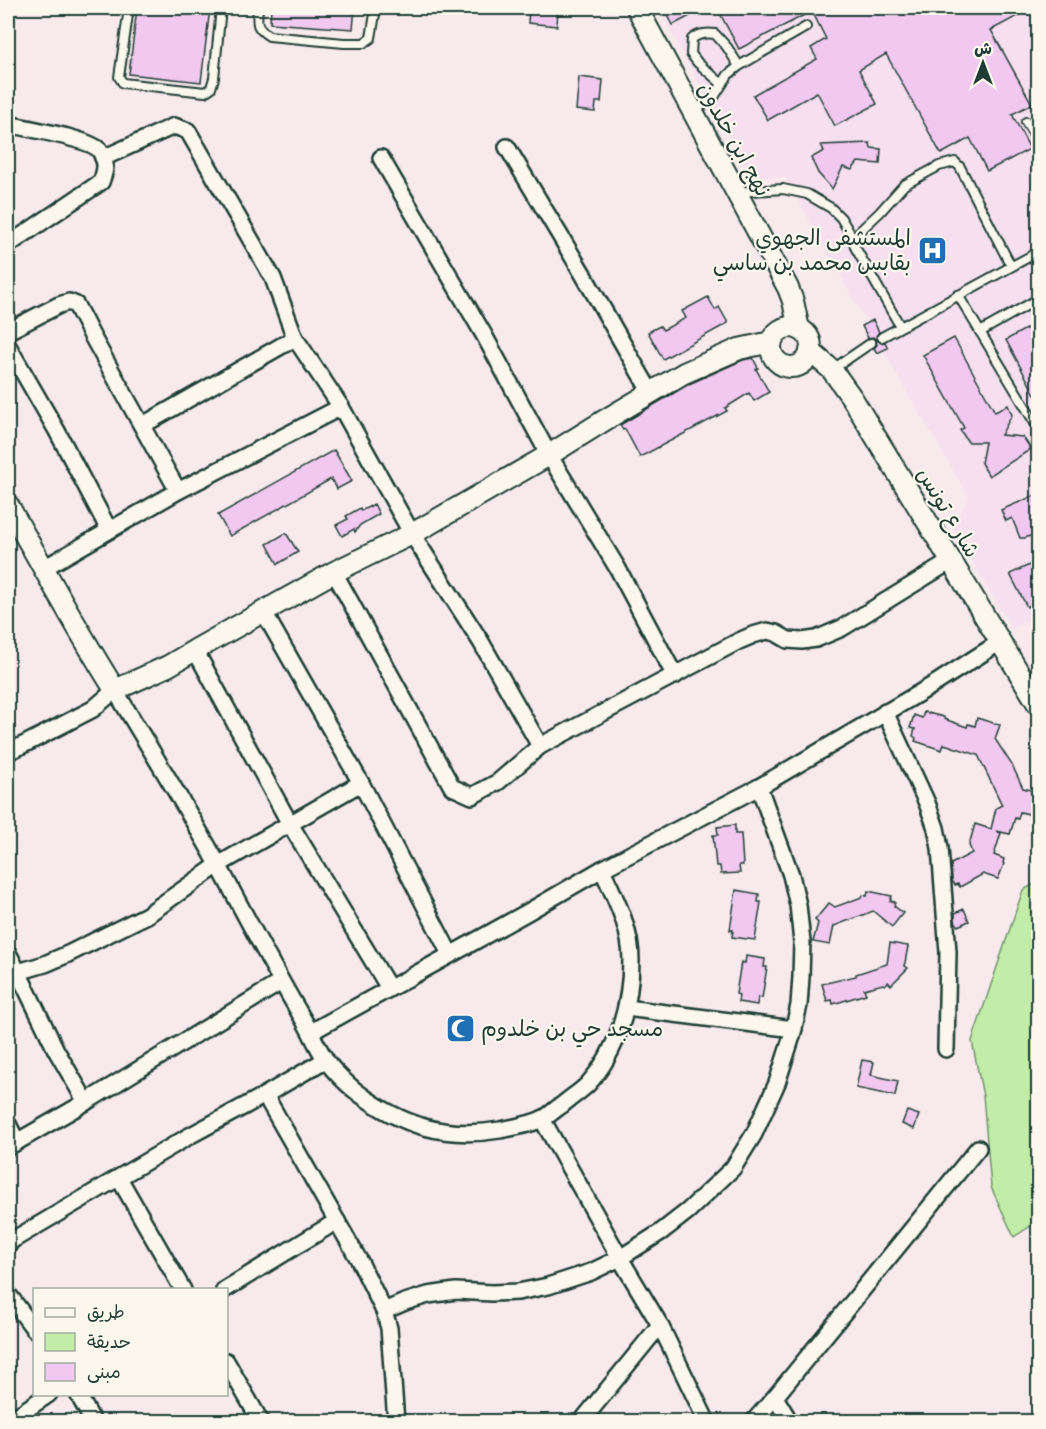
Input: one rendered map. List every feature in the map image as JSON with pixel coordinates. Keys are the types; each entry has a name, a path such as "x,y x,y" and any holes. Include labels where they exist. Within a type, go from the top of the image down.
{"street":[{"name":"نهج ابن خلدون","path":"637,8 788,288 798,329"},
{"path":"8,124 69,137 89,144 100,150 104,158 105,171 100,182 8,245"},
{"path":"104,158 174,126 188,131 273,278 296,338 341,407 412,534 481,642 540,746"},
{"path":"507,147 651,393"},
{"path":"381,158 484,335 549,455 618,569 675,676"},
{"path":"8,331 60,305 69,302 76,305 178,491"},
{"path":"785,328 798,329 808,338 810,351 802,364 786,367 774,358 771,342 779,331 785,328"},
{"path":"143,425 296,338"},
{"path":"8,752 93,709 115,690 168,666 334,572 412,534 549,455 684,373 738,349 771,342"},
{"path":"8,346 57,431 109,530"},
{"name":"شارع تونس","path":"810,351 832,370 852,398 1038,704"},
{"path":"44,568 178,491 341,407"},
{"path":"8,505 88,647 218,865 325,1060 355,1090 386,1112 441,1132 480,1133 517,1127 542,1119 588,1084 613,1048 630,989 631,958 628,933 602,870"},
{"path":"334,572 452,787 472,796 498,782 540,746 739,641 767,631 788,640 816,639 842,628 951,561"},
{"path":"263,611 361,783 450,954"},
{"path":"311,1032 602,870 759,787 933,685 1000,642"},
{"path":"195,650 290,824 389,988"},
{"path":"885,712 927,803 940,848 948,952 946,1049"},
{"path":"18,972 69,954 147,915 218,865 361,783"},
{"path":"384,1311 428,1295 456,1291 518,1292 548,1286 591,1272 620,1258 661,1232 688,1211 733,1168 754,1134 777,1083 794,1029 798,1005 802,942 798,905 792,875 759,787"},
{"path":"8,953 56,1050 86,1102"},
{"path":"8,1124 12,1144 86,1102 281,982"},
{"path":"626,1008 794,1029"},
{"path":"9,1238 325,1060"},
{"path":"265,1095 337,1221 384,1311 389,1328 396,1422"},
{"path":"542,1119 660,1325 707,1422"},
{"path":"753,1422 978,1148"},
{"path":"119,1178 182,1288"},
{"path":"227,1288 337,1221"},
{"path":"8,1294 33,1328"},
{"path":"581,1422 660,1325"},
{"path":"228,1364 261,1422"},
{"path":"8,1422 47,1396"},
{"path":"79,1396 93,1422"},
{"path":"775,1397 790,1422"}],"lane":[{"path":"129,8 119,77 123,83 205,92 211,88 214,78 221,8"},
{"path":"258,8 257,25 269,36 344,43 364,43 371,38 376,8"},
{"path":"693,112 714,97 728,75 738,66 806,27"},
{"path":"722,84 698,63 692,54 692,39 701,34 715,34 727,47 738,66"},
{"path":"1026,122 1038,141"},
{"path":"854,240 904,185 939,166 955,162 960,167 1011,266"},
{"path":"736,192 783,189 807,194 831,208 841,218 854,240 855,246 900,326"},
{"path":"882,337 1038,252"},
{"path":"958,295 1038,428"},
{"path":"980,332 1038,299"},
{"path":"832,370 871,343"}],"shaded area":[{"name":"المستشفى الجهوي بقابس محمد بن ساسي","path":"658,8 1038,8 1038,616 1012,629 952,526 969,497 785,177 751,177"}],"green space":[{"path":"1038,882 1038,1221 1014,1237 991,1187 983,1096 972,1041 1023,890"}],"building":[{"path":"137,8 210,8 201,82 129,74"},
{"path":"271,8 355,8 353,29 270,23"},
{"path":"529,8 558,8 557,26 528,23"},
{"path":"664,8 705,8 673,25"},
{"path":"717,8 1033,8 991,30 1032,104 1012,114 1030,149 987,171 970,138 941,154 886,54 859,70 877,104 835,126 817,92 768,120 753,95 817,59 811,48 826,39 812,11 739,49"},
{"path":"579,77 603,80 601,102 596,102 595,112 576,110"},
{"path":"870,143 871,148 881,149 880,164 858,162 852,170 843,167 832,189 818,173 811,158 824,151 821,145"},
{"path":"708,297 715,310 719,307 728,323 663,359 648,332 660,326 663,330 686,318 682,311"},
{"path":"873,320 879,332 876,336 877,340 881,343 885,342 888,348 877,353 874,348 877,345 876,340 873,337 868,338 862,326"},
{"path":"1038,322 1038,400 1006,340"},
{"path":"954,338 995,412 1008,405 1012,415 1001,435 1023,437 1031,449 989,476 981,463 985,442 968,442 960,430 964,428 923,355"},
{"path":"753,358 758,368 756,369 769,392 754,401 749,393 725,408 727,411 640,457 625,429 623,430 620,425 689,384 743,360"},
{"path":"334,450 352,481 337,489 331,479 230,536 218,515"},
{"path":"1036,495 1038,533 1020,538 1012,518 1006,521 1001,510"},
{"path":"374,504 379,514 360,525 355,532 354,529 342,536 336,525 348,519 346,516 360,508 361,511"},
{"path":"286,533 298,552 278,564 267,544"},
{"path":"1038,561 1038,600 1027,607 1010,574"},
{"path":"924,712 944,717 944,719 967,727 968,724 975,726 977,718 1000,725 995,739 1012,765 1023,788 1038,795 1038,811 1034,809 1033,815 1020,812 1018,819 1015,818 1010,834 996,831 1001,833 994,855 1004,859 998,879 983,874 960,887 952,881 951,864 972,853 969,845 975,824 991,829 996,808 1002,805 978,755 944,744 942,750 915,741 916,738 913,736 915,729 910,728 914,715 922,718"},
{"path":"735,825 735,834 741,834 743,865 739,865 740,873 721,874 720,866 716,866 713,835 718,835 717,827"},
{"path":"736,890 759,894 758,902 761,902 755,940 732,937 733,930 730,930"},
{"path":"868,891 892,896 890,901 895,902 894,906 903,913 892,927 873,911 834,926 830,945 813,942 818,923 815,920 829,903 835,907 863,895 867,896"},
{"path":"964,909 969,921 958,926 955,913"},
{"path":"890,943 908,946 904,965 908,968 891,985 888,982 885,985 864,989 866,994 833,1004 832,1000 827,1001 822,984 856,976 856,974 887,964"},
{"path":"746,956 765,959 764,967 767,967 762,998 758,997 757,1005 738,1002 739,995 736,994 741,962 745,963"},
{"path":"862,1060 874,1062 871,1075 898,1081 895,1096 856,1088"},
{"path":"907,1111 919,1115 914,1129 902,1124"}],"place":[{"name":"المستشفى الجهوي بقابس محمد بن ساسي","path":"932,250"},
{"name":"مسجد حي بن خلدوم","path":"460,1028"}]}
